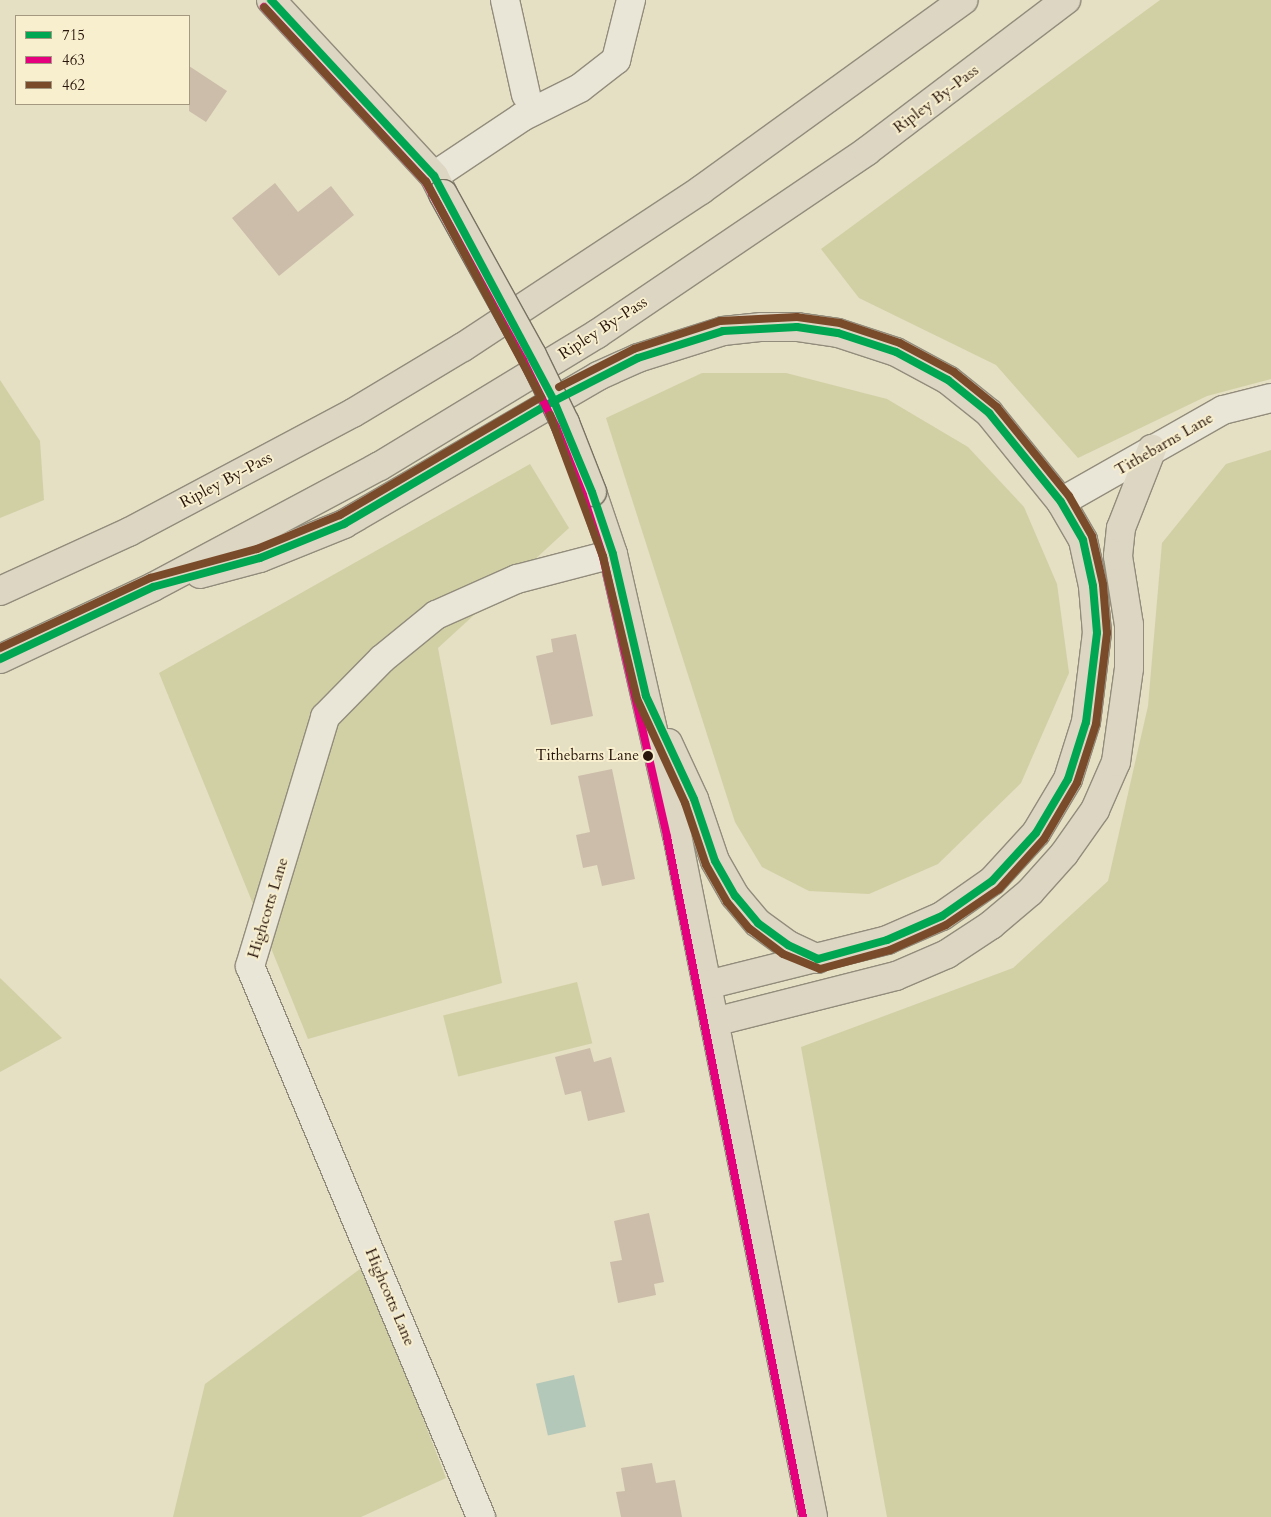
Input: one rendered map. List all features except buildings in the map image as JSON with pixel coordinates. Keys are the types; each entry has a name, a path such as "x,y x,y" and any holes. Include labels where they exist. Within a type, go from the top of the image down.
{"main road":[{"path":"271,0 438,185 536,364 565,423 592,492 612,554 646,696 714,1022 813,1517"},
{"name":"Ripley By-Pass","path":"0,590 137,527 353,413 464,346 701,190 964,0"},
{"name":"Ripley By-Pass","path":"0,659 152,587 380,466 597,334 867,151 1066,0"},
{"path":"152,587 260,558 344,524 598,376 638,358 723,331 797,327 838,333 896,352 948,380 989,413 1061,502 1083,540 1093,586 1097,633 1086,722 1068,779 1036,832 992,881 942,916 887,940 818,959 706,985"},
{"path":"714,1022 896,976 947,954 991,925 1030,892 1064,854 1094,810 1116,762 1129,668 1129,626 1118,556 1121,528 1152,448"},
{"path":"646,696 694,799 715,861 736,896 758,923 788,945 818,959"}],"street":[{"path":"505,0 524,106"},
{"path":"438,185 524,106 580,88 616,60 630,0"},
{"name":"Tithebarns Lane","path":"1061,502 1152,448 1223,410 1271,398"},
{"name":"Highcotts Lane","path":"481,1517 250,966 325,717 382,659 436,615 517,579 612,554"}],"green space":[{"path":"1160,0 1271,0 1271,379 1207,396 1078,458 996,365 859,298 821,249"},
{"path":"702,373 786,373 887,399 968,447 1024,507 1057,584 1069,673 1021,783 938,864 869,894 809,891 762,867 735,822 606,418"},
{"path":"0,380 40,441 44,500 0,518"},
{"path":"1271,450 1271,1517 887,1517 801,1047 1013,968 1108,881 1148,706 1162,543 1226,464"},
{"path":"530,464 569,528 438,648 502,983 308,1039 159,673"},
{"path":"0,978 62,1038 0,1072"},
{"path":"577,982 592,1043 458,1077 443,1015"},
{"path":"364,1266 446,1478 361,1517 173,1517 205,1384"}],"shaded area":[{"path":"574,1375 586,1427 548,1435 536,1384"}],"transit line":[{"name":"715","path":"271,0 434,176 554,401"},
{"name":"463","path":"264,7 426,182 523,360 556,427 583,495 603,557 667,837 803,1517"},
{"name":"462","path":"0,648 150,578 257,549 340,515 541,397 426,182 264,7"},
{"name":"462","path":"550,415 603,557 637,699 685,803 706,865 727,902 750,929 783,954 820,969 890,950 946,925 999,889 1044,839 1077,783 1096,724 1107,633 1103,584 1092,536 1069,496 997,407 954,372 900,343 840,323 797,317 720,321 634,349 559,387"},
{"name":"715","path":"797,327 838,333 896,352 948,380 989,413 1061,502 1083,540 1093,586 1097,633 1086,722 1068,779 1036,833 992,881 942,916 887,940 818,959 788,945 758,923 735,896 715,861 694,799 646,696 613,554 592,492 554,401 638,358 723,331 797,327"},
{"name":"715","path":"0,659 153,587 260,558 344,524 554,401"}],"place":[{"name":"Tithebarns Lane","path":"648,756"}]}
